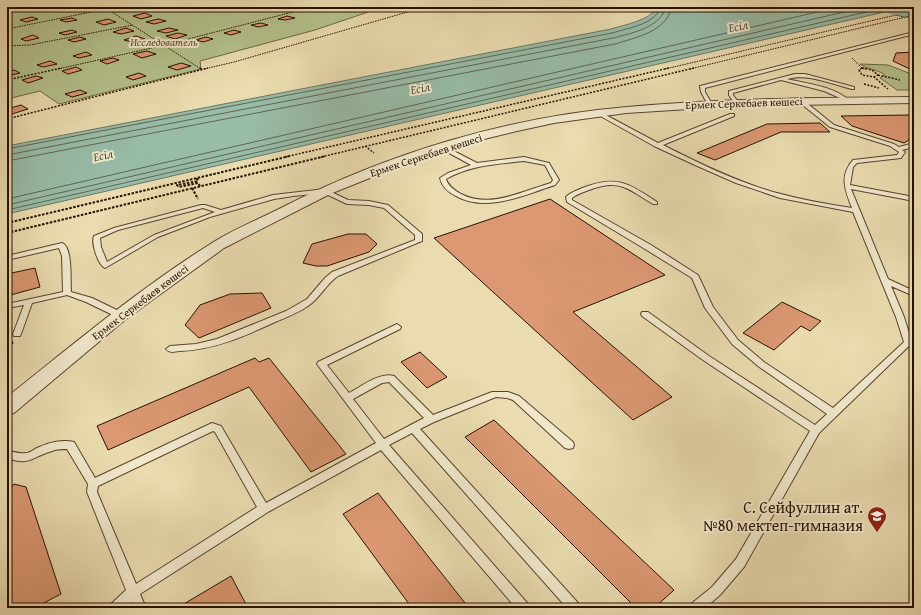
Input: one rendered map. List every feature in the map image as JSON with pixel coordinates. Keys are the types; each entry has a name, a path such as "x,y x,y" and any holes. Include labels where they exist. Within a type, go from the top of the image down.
{"street":[{"name":"Ермек Серкебаев көшесі","path":"8,406 120,315 218,245 325,191 403,160 442,147 517,128 598,113 652,107 710,104 800,101 914,100"}],"lane":[{"path":"710,104 702,92 702,87 914,33"},
{"path":"737,103 731,95 731,92 795,75 805,75 852,88"},
{"path":"782,78 827,90 843,96 848,101"},
{"path":"695,608 716,591 740,563 816,430 911,342 847,186 850,166 856,161 899,157 902,152 898,149 832,126 800,101"},
{"path":"598,113 659,145 758,189 803,201 856,211"},
{"path":"659,145 732,116"},
{"path":"898,149 914,146"},
{"path":"442,147 476,165 524,159 538,161 547,164 556,180 553,184 492,202 481,203 470,201 459,196 448,188 443,182 443,178 450,174 476,165"},
{"path":"655,203 627,186 616,183 607,183 573,194 569,197 569,201 648,247 695,277 709,308 735,342 761,364 834,414"},
{"path":"847,186 914,199"},
{"path":"170,349 189,349 223,341 294,313 312,299 327,279 335,274 418,241 419,234 386,206 369,203 347,202 325,191 273,197 221,212 156,236 105,266 97,247 96,237 116,229 203,206 221,212"},
{"path":"7,258 62,245 66,256 67,293"},
{"path":"886,281 914,294"},
{"path":"7,306 67,293 89,300 120,315"},
{"path":"18,334 29,301"},
{"path":"645,314 706,358 816,430"},
{"path":"397,327 321,364 384,446 524,608"},
{"path":"348,398 380,380 391,378 431,419"},
{"path":"115,608 133,592 264,509 384,446 431,419 495,394 508,395 516,398 569,445"},
{"path":"93,484 212,427 218,429 264,509"},
{"path":"413,428 575,608"},
{"path":"7,454 20,459 29,457 53,446 70,445 93,484 92,492 140,608"}],"path":[{"path":"7,8 13,7"},
{"path":"104,7 203,70"},
{"path":"7,80 165,45 312,7"},
{"path":"7,119 234,62 425,7"},
{"path":"7,29 107,9"},
{"path":"7,222 362,138 511,105 896,15 914,19"},
{"path":"7,233 914,15"},
{"path":"7,46 30,45 132,25"},
{"path":"844,51 862,68 872,70 878,75 900,80"},
{"path":"862,68 859,70 862,74 874,77 889,90 864,84"},
{"path":"874,77 878,75"},
{"path":"625,78 634,82"},
{"path":"365,146 374,153"},
{"path":"197,178 198,181 177,185 179,187 198,183 200,186"}],"green space":[{"name":"Исследователь","path":"7,7 383,7 315,30 200,61 201,69 59,104 40,91 7,99"},
{"path":"860,64 888,65 914,75 914,90 897,90 880,78 885,75"}],"water":[{"name":"Есіл","path":"658,7 906,7 7,214 7,146 611,29 643,19 654,12"}],"building":[{"path":"145,13 152,16 141,19 133,16"},
{"path":"287,16 295,18 285,20 278,19"},
{"path":"32,17 38,19 26,22 20,20"},
{"path":"72,18 77,20 66,22 60,20"},
{"path":"108,19 116,22 104,25 96,22"},
{"path":"158,19 166,21 154,24 146,22"},
{"path":"261,23 268,25 258,27 251,25"},
{"path":"126,28 134,31 121,34 113,32"},
{"path":"169,28 178,30 166,33 157,31"},
{"path":"72,30 77,32 65,35 59,33"},
{"path":"234,30 241,32 231,35 224,33"},
{"path":"178,33 187,35 175,39 166,36"},
{"path":"33,35 39,38 26,41 21,39"},
{"path":"136,36 145,39 132,42 124,40"},
{"path":"80,37 86,39 74,42 68,40"},
{"path":"206,37 213,39 203,42 196,40"},
{"path":"147,51 156,54 142,58 133,54"},
{"path":"86,52 92,55 79,58 73,56"},
{"path":"914,52 914,71 893,61 896,53"},
{"path":"113,58 119,60 107,64 100,61"},
{"path":"50,61 57,64 43,67 37,65"},
{"path":"181,63 191,66 177,70 168,67"},
{"path":"76,67 82,70 68,74 62,71"},
{"path":"14,70 20,73 7,76 7,72"},
{"path":"139,73 146,76 133,80 126,77"},
{"path":"36,76 43,78 28,83 22,80"},
{"path":"80,90 87,93 72,97 65,94"},
{"path":"21,105 28,109 12,114 7,111 7,109"},
{"path":"911,115 914,117 914,137 904,143 852,126 841,116"},
{"path":"820,123 830,132 781,132 715,160 697,153 767,124"},
{"path":"550,199 665,275 573,312 672,397 633,420 434,238"},
{"path":"348,234 366,234 377,244 369,252 327,266 316,266 303,263 312,244"},
{"path":"35,268 40,287 7,296 7,274"},
{"path":"262,293 271,308 199,338 185,325 200,305 230,294"},
{"path":"782,302 821,321 810,331 801,326 774,350 743,333"},
{"path":"420,352 447,377 427,388 401,362"},
{"path":"255,358 259,362 269,358 346,454 311,472 249,387 108,450 97,426"},
{"path":"494,420 674,590 654,608 636,608 465,437"},
{"path":"14,484 26,487 61,594 34,608 7,607 7,493"},
{"path":"378,493 469,608 412,608 343,514"},
{"path":"231,576 248,608 177,608"}],"waterway":[{"path":"880,7 914,16"}],"place":[{"name":"С. Сейфуллин ат. №80 мектеп-гимназия","path":"877,533"}]}
